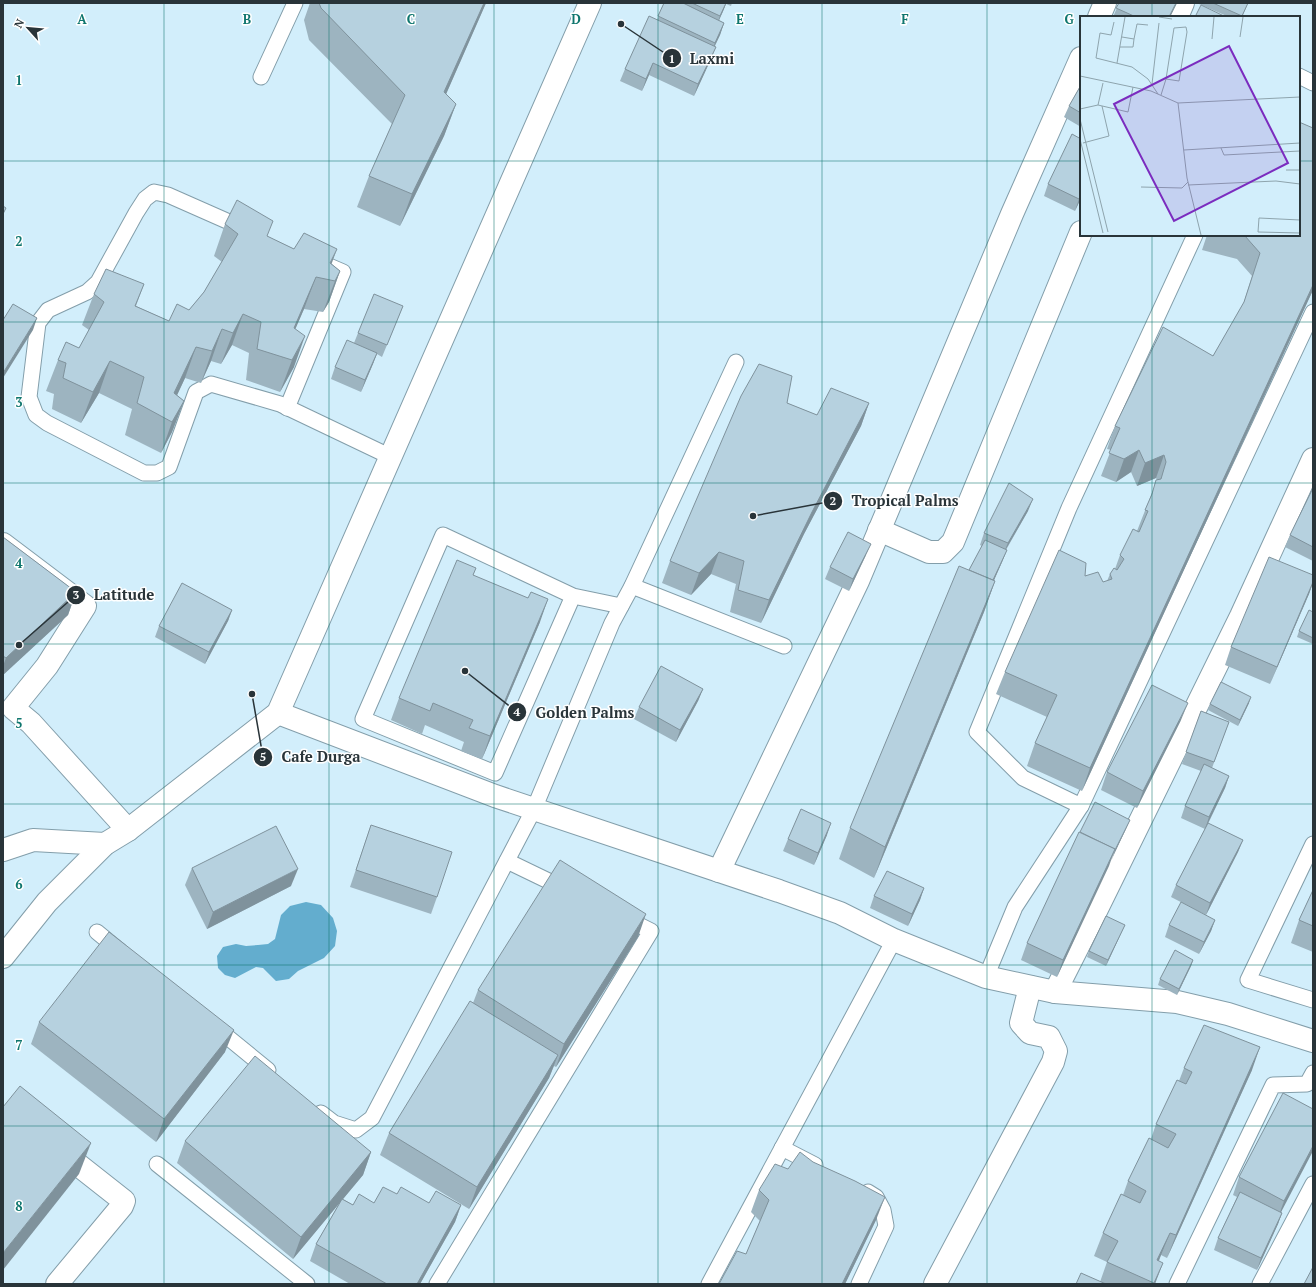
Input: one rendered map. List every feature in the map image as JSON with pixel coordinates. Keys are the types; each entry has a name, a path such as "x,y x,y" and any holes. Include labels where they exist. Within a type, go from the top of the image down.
{"street":[{"path":"3,957 47,902 105,844 128,830 278,713 590,3"},
{"path":"1099,16 1105,3"},
{"path":"1177,16 1183,3"},
{"path":"719,871 854,588 1012,214 1080,60"},
{"path":"879,530 929,552 943,552 954,542 1080,234"},
{"path":"1055,992 1241,616 1313,459"},
{"path":"3,544 85,606 46,666 8,707 31,723 128,830"},
{"path":"278,713 495,796 840,913 894,940 986,977 1055,992 1177,1002 1228,1014 1313,1041"},
{"path":"3,850 33,840 105,844"},
{"path":"935,1284 1053,1062 1056,1051 1049,1038 1030,1033 1021,1023 1030,987"},
{"path":"45,1138 124,1201 122,1206 57,1284"}],"lane":[{"path":"261,77 294,3"},
{"path":"1300,76 1313,83"},
{"path":"255,234 168,195 154,192 145,199 98,282 87,292 48,310 38,323 29,397 36,415 47,423 144,472 157,473 168,467 196,392 211,384 280,404 391,456"},
{"path":"1081,806 1023,778 977,732 1069,508 1195,236"},
{"path":"287,408 343,272 306,256"},
{"path":"986,977 1015,907 1081,806 1313,312"},
{"path":"310,1104 334,1123 356,1130 372,1118 534,809 612,623 632,586 736,362"},
{"path":"573,596 495,773 364,719 443,535 573,596 621,606"},
{"path":"632,586 784,646"},
{"path":"1313,844 1248,980 1313,1000"},
{"path":"507,861 576,894"},
{"path":"437,1284 651,930 610,911"},
{"path":"97,932 133,962"},
{"path":"709,1284 894,940"},
{"path":"200,1016 280,1079"},
{"path":"1177,1284 1273,1085 1311,1082"},
{"path":"782,1148 829,1172"},
{"path":"157,1164 307,1284"},
{"path":"1260,1284 1313,1184"},
{"path":"855,1186 876,1197 884,1210 886,1226 859,1284"}],"water":[{"path":"306,902 321,905 333,918 337,931 335,946 324,958 298,971 289,979 276,981 263,968 256,967 235,978 225,975 218,968 217,956 223,947 236,944 246,946 268,944 275,939 281,915 290,906"}],"building":[{"path":"319,3 484,3 444,92 456,104 412,194 369,176 405,95 321,8"},
{"path":"664,3 683,3 724,23 715,43 658,16"},
{"path":"692,3 726,3 720,16"},
{"path":"1119,3 1176,3 1170,16 1134,16 1116,8"},
{"path":"1213,3 1248,3 1242,16"},
{"path":"1201,5 1224,16 1196,16"},
{"path":"649,16 716,47 698,84 653,63 646,79 625,69"},
{"path":"1080,87 1080,112 1069,106"},
{"path":"1300,122 1313,128 1313,285 1090,768 1035,743 1057,695 1005,672 1059,550 1086,563 1085,576 1098,572 1103,582 1112,579 1110,574 1114,568 1117,570 1124,559 1120,555 1133,529 1139,532 1148,511 1145,510 1156,480 1161,479 1166,462 1164,455 1145,463 1139,450 1124,459 1109,453 1120,428 1115,426 1163,327 1213,356 1244,302 1260,253 1245,236 1300,236"},
{"path":"1072,134 1080,138 1079,199 1048,184"},
{"path":"237,200 273,221 267,236 294,249 304,233 337,249 330,263 340,271 335,281 316,277 294,328 305,336 292,360 257,349 261,322 243,314 233,333 222,329 212,351 196,347 174,393 184,401 172,422 137,403 144,377 110,361 93,392 63,378 66,363 58,360 66,342 79,348 104,302 94,294 106,269 144,284 135,306 169,321 177,304 189,310 204,292 238,234 225,224"},
{"path":"3,206 6,208 3,214"},
{"path":"374,294 403,306 387,345 358,333"},
{"path":"13,304 37,318 3,373 3,320"},
{"path":"347,340 377,353 365,380 335,367"},
{"path":"759,364 792,376 787,403 817,415 831,388 869,403 812,512 769,600 738,590 744,561 719,552 699,573 670,561 741,396"},
{"path":"1009,483 1033,499 1008,543 984,533"},
{"path":"1313,488 1313,547 1290,535"},
{"path":"848,532 871,544 853,579 830,567"},
{"path":"3,537 76,592 6,658 3,656"},
{"path":"985,540 1007,550 993,580 969,570"},
{"path":"1269,557 1313,575 1313,582 1277,667 1231,647"},
{"path":"457,560 476,568 473,575 528,598 531,592 548,599 490,736 469,728 473,720 433,703 430,711 399,698"},
{"path":"959,566 995,581 885,847 850,828"},
{"path":"182,583 232,610 209,652 159,626"},
{"path":"1309,610 1313,612 1313,638 1299,631"},
{"path":"661,666 703,689 680,730 639,707"},
{"path":"1221,682 1251,697 1240,720 1210,704"},
{"path":"1152,685 1188,703 1143,791 1107,772"},
{"path":"1201,711 1229,722 1214,762 1186,752"},
{"path":"1204,764 1229,776 1209,817 1185,806"},
{"path":"1095,802 1130,820 1115,850 1080,832"},
{"path":"801,809 831,823 818,853 788,839"},
{"path":"1208,823 1243,840 1210,903 1176,885"},
{"path":"371,825 452,852 437,897 356,870"},
{"path":"276,826 298,869 213,912 192,868"},
{"path":"1079,832 1115,849 1063,960 1027,943"},
{"path":"560,860 646,914 564,1044 478,990"},
{"path":"887,871 924,888 912,914 874,896"},
{"path":"1313,890 1313,926 1299,920"},
{"path":"1181,902 1215,920 1204,942 1169,925"},
{"path":"1106,916 1125,925 1108,960 1089,951"},
{"path":"109,932 234,1030 164,1119 39,1022"},
{"path":"1175,950 1193,960 1179,989 1160,979"},
{"path":"470,1001 558,1055 477,1187 389,1133"},
{"path":"1204,1025 1260,1047 1176,1235 1170,1233 1157,1260 1163,1263 1154,1283 1107,1262 1118,1241 1103,1233 1121,1194 1140,1203 1146,1191 1128,1181 1149,1138 1168,1148 1176,1134 1156,1124 1177,1080 1186,1084 1192,1072 1184,1068"},
{"path":"255,1056 371,1152 301,1237 185,1141"},
{"path":"20,1086 91,1143 3,1253 3,1107"},
{"path":"1283,1093 1313,1109 1313,1146 1284,1201 1239,1177"},
{"path":"800,1152 813,1162 855,1181 885,1197 842,1284 719,1284 737,1251 746,1254 769,1200 759,1190 775,1164 788,1169"},
{"path":"383,1187 397,1194 401,1187 429,1203 436,1191 461,1205 417,1284 387,1284 316,1244 342,1199 353,1205 359,1194 374,1203"},
{"path":"1240,1192 1282,1213 1261,1258 1218,1238"},
{"path":"1313,1267 1313,1284 1304,1284"},
{"path":"1081,1273 1106,1284 1076,1284"}],"place":[{"name":"Laxmi","path":"621,24"},
{"name":"Tropical Palms","path":"753,516"},
{"name":"Latitude","path":"19,645"},
{"name":"Golden Palms","path":"465,671"},
{"name":"Cafe Durga","path":"252,694"}]}
